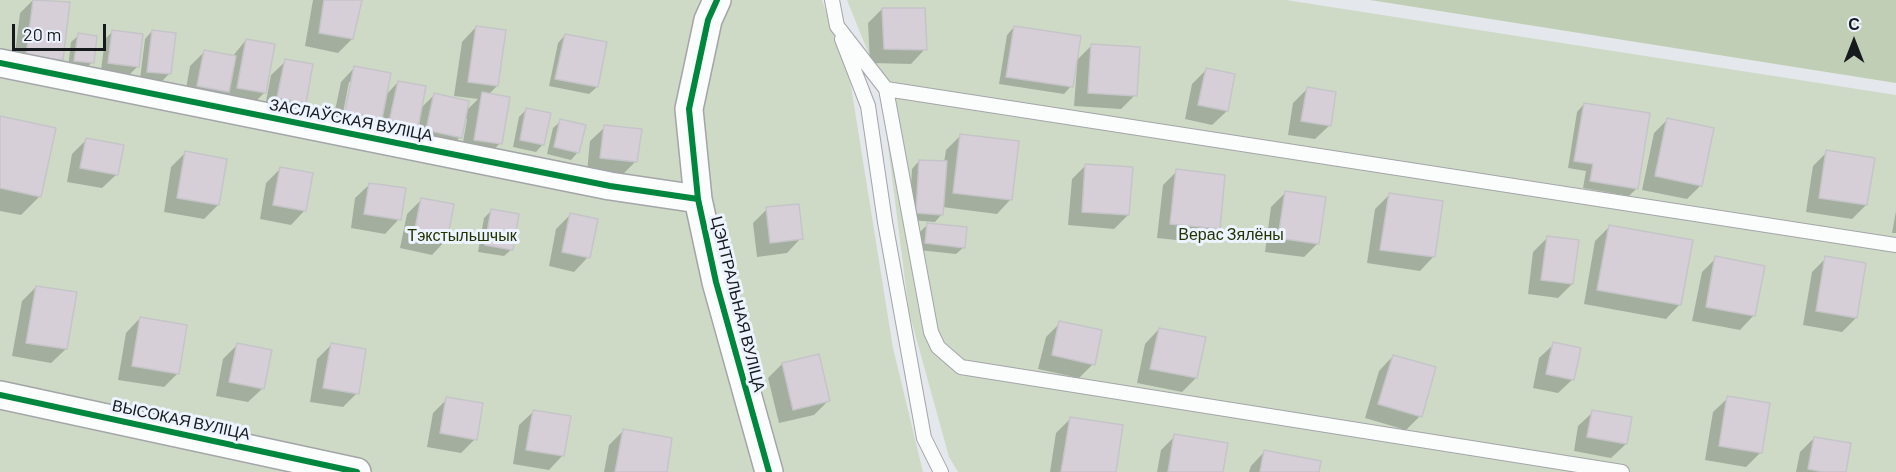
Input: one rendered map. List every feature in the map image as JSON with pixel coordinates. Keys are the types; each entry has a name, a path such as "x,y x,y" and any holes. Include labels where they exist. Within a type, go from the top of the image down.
{"street":[{"name":"ЦЭНТРАЛЬНАЯ ВУЛІЦА","path":"717,0 708,20 689,109 698,200 716,282 769,472"},
{"name":"ЗАСЛАЎСКАЯ ВУЛІЦА","path":"0,63 610,186 698,200"},
{"name":"ВЫСОКАЯ ВУЛІЦА","path":"0,395 357,472"}],"lane":[{"path":"832,0 837,26 868,106 885,222 924,438 941,472"},
{"path":"837,26 886,88 931,332 938,347 961,367 1622,472"},
{"path":"886,88 1896,245"}],"green space":[{"name":"Тэкстыльшчык","path":"0,0 822,0 850,80 893,348 923,472 0,472"},
{"name":"Верас Зялёны","path":"847,0 1286,0 1896,95 1896,472 958,472 949,457 909,312 880,82"},
{"path":"1370,0 1896,0 1896,83"}],"building":[{"path":"33,0 70,2 63,60 26,56"},
{"path":"324,0 362,0 353,39 319,33"},
{"path":"882,8 925,8 927,50 884,49"},
{"path":"476,26 506,30 498,86 468,82"},
{"path":"1014,26 1081,36 1073,87 1006,77"},
{"path":"112,30 143,34 139,67 108,63"},
{"path":"152,30 176,33 171,74 147,72"},
{"path":"78,33 97,36 94,63 74,61"},
{"path":"565,34 607,42 598,87 555,79"},
{"path":"246,39 275,44 266,93 237,88"},
{"path":"1091,44 1140,47 1137,96 1088,93"},
{"path":"204,50 236,56 229,92 197,86"},
{"path":"285,59 313,64 306,103 277,98"},
{"path":"354,66 391,73 382,119 345,111"},
{"path":"1206,68 1235,74 1228,111 1198,105"},
{"path":"398,81 426,86 417,133 388,127"},
{"path":"1307,87 1336,92 1331,126 1301,121"},
{"path":"482,92 510,97 502,144 474,140"},
{"path":"434,93 469,101 462,138 426,130"},
{"path":"1584,103 1650,113 1638,189 1590,181 1593,164 1574,161"},
{"path":"526,108 551,113 544,145 520,140"},
{"path":"0,116 56,128 41,197 0,188"},
{"path":"1667,118 1714,128 1702,186 1655,176"},
{"path":"560,119 586,125 579,153 554,147"},
{"path":"604,125 642,129 637,162 600,158"},
{"path":"960,134 1019,141 1012,200 953,193"},
{"path":"86,138 124,145 118,175 80,168"},
{"path":"1826,150 1875,158 1867,205 1819,198"},
{"path":"185,151 227,159 219,205 177,198"},
{"path":"919,160 947,161 943,215 916,213"},
{"path":"1085,164 1133,167 1129,215 1082,212"},
{"path":"280,167 313,173 306,211 273,205"},
{"path":"1176,169 1225,175 1220,229 1170,224"},
{"path":"369,183 406,188 401,220 364,214"},
{"path":"1285,191 1326,197 1319,244 1278,238"},
{"path":"1389,193 1443,201 1435,257 1380,250"},
{"path":"421,198 454,204 447,241 414,234"},
{"path":"799,204 803,239 770,243 766,207"},
{"path":"491,209 519,214 513,250 485,245"},
{"path":"570,213 598,219 590,258 562,252"},
{"path":"927,223 967,227 965,248 925,243"},
{"path":"1609,225 1693,240 1681,305 1597,290"},
{"path":"1547,236 1579,240 1573,284 1541,280"},
{"path":"1715,256 1765,266 1755,316 1706,307"},
{"path":"1825,256 1866,263 1857,318 1816,311"},
{"path":"36,286 77,292 67,349 26,343"},
{"path":"140,317 187,325 179,374 132,366"},
{"path":"1059,321 1102,330 1095,365 1052,355"},
{"path":"1159,328 1206,337 1197,378 1150,369"},
{"path":"1553,342 1581,348 1574,380 1546,374"},
{"path":"237,343 272,350 264,389 229,382"},
{"path":"331,343 366,349 359,394 323,388"},
{"path":"819,354 830,401 793,410 782,363"},
{"path":"1393,355 1436,367 1422,417 1378,404"},
{"path":"1727,396 1770,403 1762,453 1719,446"},
{"path":"446,397 483,403 477,440 440,433"},
{"path":"533,410 571,416 564,456 526,450"},
{"path":"1592,410 1632,417 1627,444 1587,437"},
{"path":"1070,417 1123,425 1116,472 1061,472"},
{"path":"623,429 672,438 667,472 615,472"},
{"path":"1174,434 1228,443 1223,472 1168,472"},
{"path":"1814,437 1851,443 1846,472 1823,472 1808,469"},
{"path":"1264,450 1321,461 1319,472 1260,472"}],"cycle path":[{"path":"717,0 708,20 689,109 698,199 716,282 769,472"},
{"path":"0,63 610,186 698,199"},
{"path":"0,395 357,472"}]}
